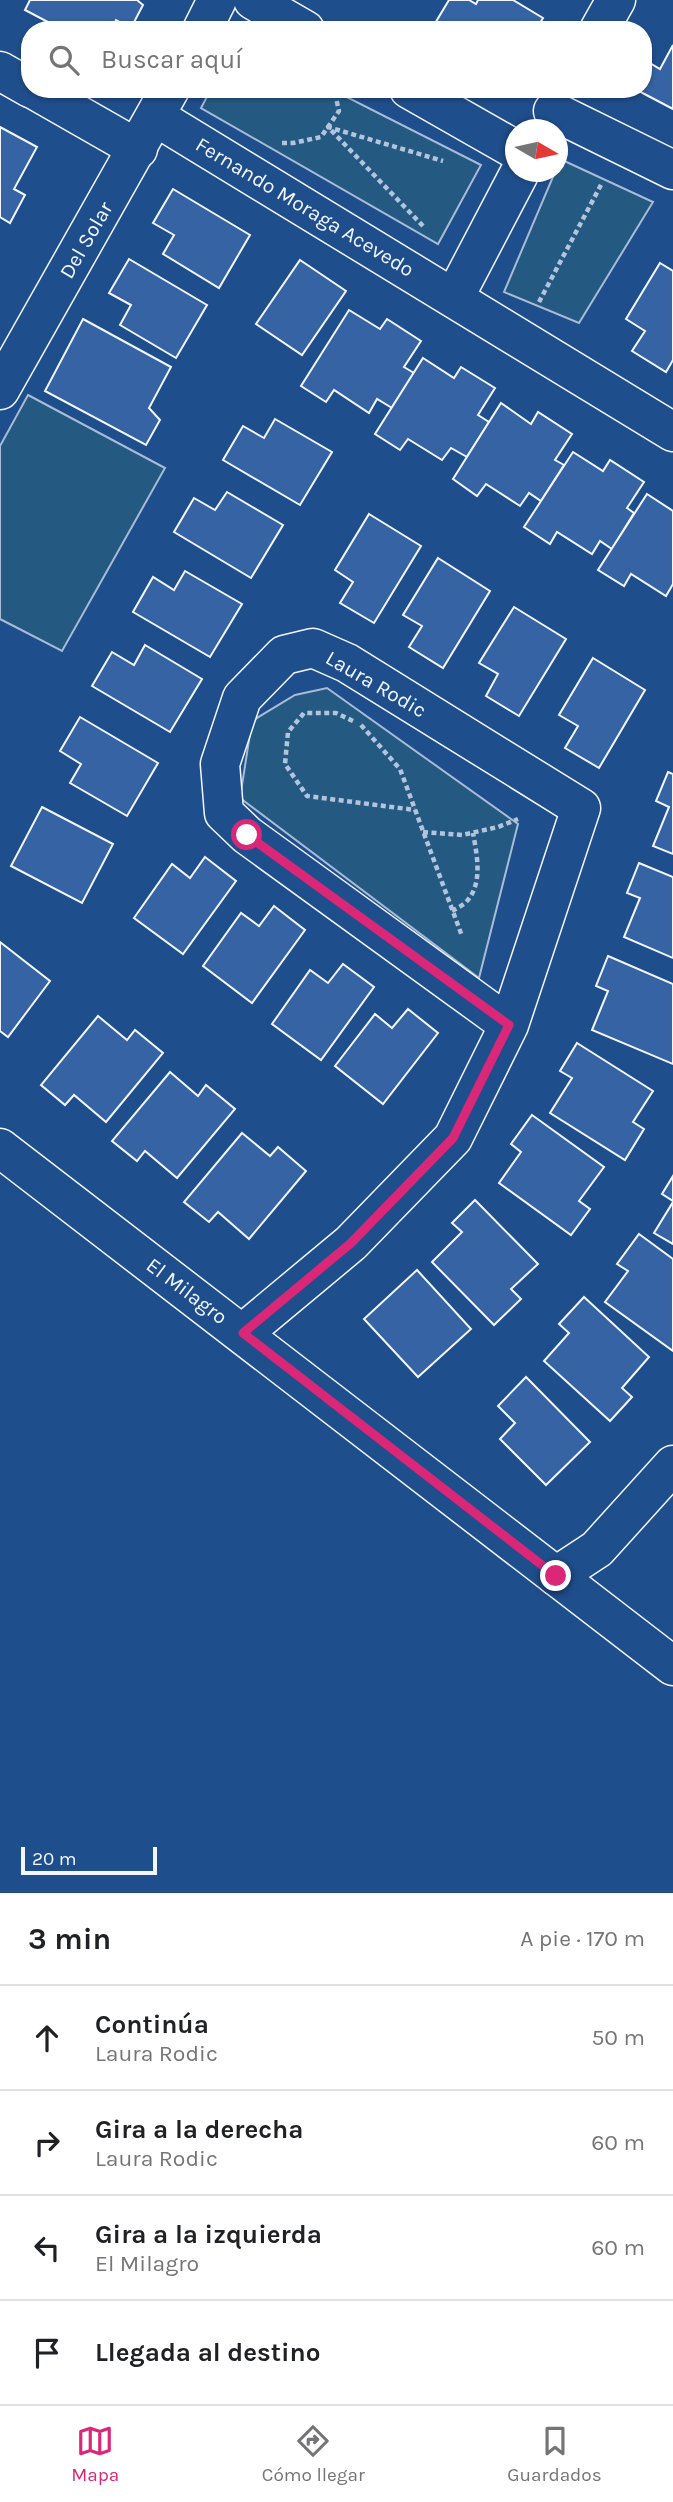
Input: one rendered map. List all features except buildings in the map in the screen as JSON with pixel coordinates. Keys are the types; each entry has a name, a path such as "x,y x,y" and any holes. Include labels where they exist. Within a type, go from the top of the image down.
{"street":[{"path":"206,21 217,0"},
{"path":"253,0 289,21"},
{"path":"604,21 616,0"},
{"name":"Fernando Moraga Acevedo","path":"0,71 21,83"},
{"name":"Fernando Moraga Acevedo","path":"72,98 155,118 460,285 519,338 673,432"},
{"path":"425,98 505,144"},
{"path":"554,110 673,170"},
{"name":"Del Solar","path":"0,390 155,118"},
{"path":"460,285 515,182"},
{"name":"Laura Rodic","path":"509,1025 247,835 224,813 220,764 242,698 284,655 313,648 347,663 567,799"},
{"path":"243,1333 351,1243 453,1138 509,1025 581,808 567,799"},
{"name":"El Milagro","path":"0,1148 673,1666"},
{"path":"556,1576 597,1549 673,1465"}],"path":[{"path":"279,142 293,143 321,136 339,111 336,98"},
{"path":"328,127 448,162"},
{"path":"328,127 460,285"},
{"path":"519,338 622,145"},
{"path":"415,810 307,796 285,764 288,732 304,713 336,713 360,724 400,769 466,947"},
{"path":"424,832 462,835 473,833 498,827 567,799"},
{"path":"452,911 467,902 476,883 478,860 473,833"}],"shaded area":[{"path":"206,98 349,98 481,165 438,244 201,108"},
{"path":"568,163 653,202 579,323 504,292 551,182 568,182"},
{"path":"28,395 165,468 62,651 0,619 0,446"},
{"path":"327,688 518,824 479,978 240,798 252,721 295,695"}],"route":[{"path":"247,835 509,1025 453,1138 351,1243 243,1333 556,1576"}]}
